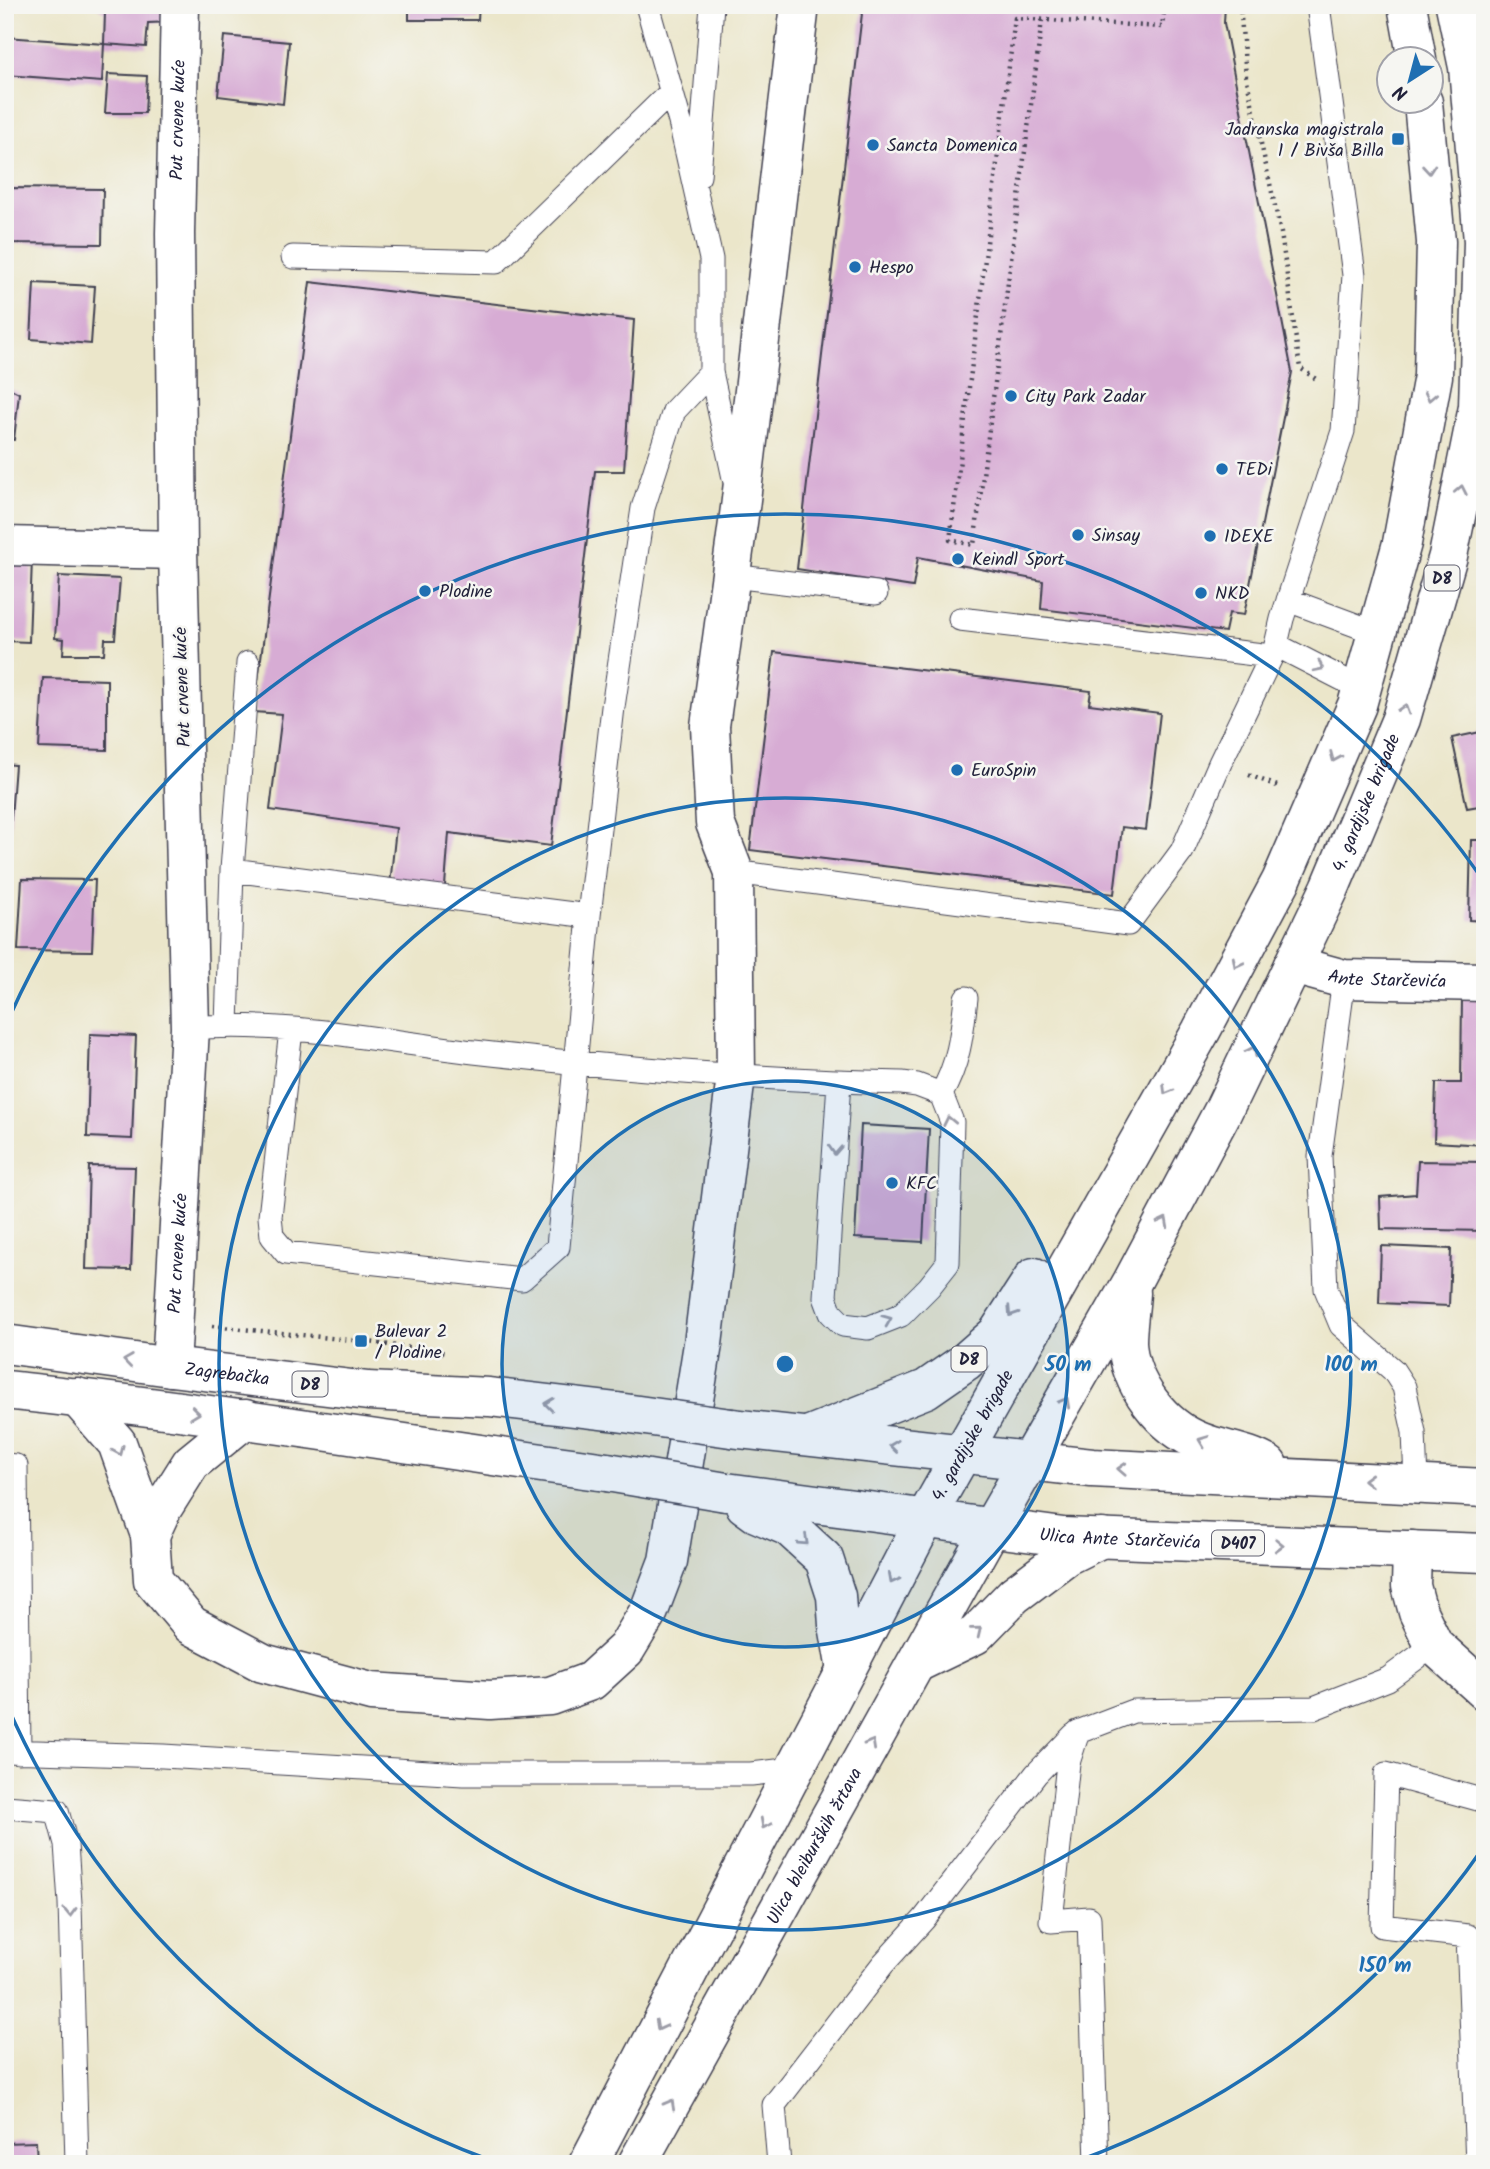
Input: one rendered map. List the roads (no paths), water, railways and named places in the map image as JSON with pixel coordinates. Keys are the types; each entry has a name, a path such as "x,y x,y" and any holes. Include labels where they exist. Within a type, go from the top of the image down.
{"main road":[{"name":"Put crvene kuće","path":"171,1367 173,1321 208,1026 178,550 175,233 180,5"},
{"path":"77,1397 117,1443 149,1535 153,1580 191,1625 263,1663 371,1692 477,1699 550,1696 591,1681 626,1649 649,1611 668,1561 703,1344 736,1076 734,872 715,823 710,726 732,576 800,5"},
{"path":"1406,5 1414,46"},
{"name":"4. gardijske brigade","path":"991,1528 1132,1282 1222,1113 1330,888 1401,719 1448,556 1481,407 1483,241 1468,67 1455,5"},
{"name":"4. gardijske brigade","path":"925,1519 1201,1031 1281,881 1357,705 1402,544 1433,376 1436,243 1424,116"},
{"path":"5,546 178,550"},
{"name":"Ante Starčevića","path":"1293,965 1344,979 1485,982"},
{"name":"D8","path":"806,1436 926,1389 965,1362 997,1334 1048,1256 1089,1226"},
{"path":"1132,1282 1127,1343 1134,1372 1146,1397 1181,1432 1201,1442 1253,1456 1288,1477"},
{"name":"Zagrebačka","path":"5,1344 368,1391 489,1397 806,1436"},
{"path":"5,1390 245,1419"},
{"path":"149,1535 191,1463 245,1419"},
{"name":"Ulica Ante Starčevića","path":"245,1419 726,1492 1063,1537 1485,1553"},
{"name":"D8","path":"806,1436 962,1454"},
{"path":"962,1454 1092,1468 1416,1482 1485,1488"},
{"path":"726,1492 756,1513 789,1527 824,1559 836,1596 846,1670"},
{"path":"588,2164 925,1519"},
{"name":"Ulica bleiburških žrtava","path":"637,2164 991,1528"},
{"path":"917,1662 975,1635 1014,1595 1066,1556 1104,1537"},
{"path":"1412,1550 1411,1586 1418,1612 1434,1644 1485,1691"}],"lane":[{"path":"647,5 711,259 711,372 740,508"},
{"path":"697,200 712,5"},
{"path":"734,872 1128,924 1182,851 1273,651 1343,431 1354,275 1318,5"},
{"path":"293,257 496,262 671,92"},
{"path":"291,1030 270,1217 272,1236 286,1253 522,1279 558,1247 589,916 613,707 642,508 674,411 711,372"},
{"path":"732,576 876,593"},
{"path":"1288,600 1377,633"},
{"path":"960,619 1273,651 1362,689"},
{"path":"248,663 232,870 208,1026 291,1030 575,1063 736,1076 910,1084 941,1094"},
{"path":"232,870 589,916"},
{"path":"1344,979 1320,1156 1326,1289 1340,1325 1393,1370 1404,1387 1414,1433 1416,1482"},
{"path":"941,1094 957,1060 966,998"},
{"path":"839,1082 825,1297 831,1313 842,1325 855,1327 868,1328 901,1315 929,1287 947,1263 952,1122 941,1094"},
{"path":"5,1465 16,1466 12,1752 163,1756 463,1774 751,1774 794,1769"},
{"path":"779,2164 774,2105 861,1991 924,1919 1036,1774 1078,1732 1133,1711 1314,1708 1388,1679 1434,1644"},
{"path":"1078,1732 1068,1763 1051,1921 1089,1918 1097,2164"},
{"path":"1477,2164 1468,1936 1382,1926 1386,1774 1485,1801"},
{"path":"5,1807 57,1811 66,1844 71,1903 77,2164"}],"place":[{"name":"Jadranska magistrala 1 / Bivša Billa","path":"1398,139"},
{"name":"Sancta Domenica","path":"873,145"},
{"name":"Hespo","path":"855,267"},
{"name":"City Park Zadar","path":"1011,396"},
{"name":"TEDi","path":"1222,469"},
{"name":"Sinsay","path":"1078,535"},
{"name":"IDEXE","path":"1210,536"},
{"name":"Keindl Sport","path":"958,559"},
{"name":"Plodine","path":"425,591"},
{"name":"NKD","path":"1201,593"},
{"name":"EuroSpin","path":"957,770"},
{"name":"KFC","path":"892,1183"},
{"name":"Bulevar 2 / Plodine","path":"361,1341"}]}
